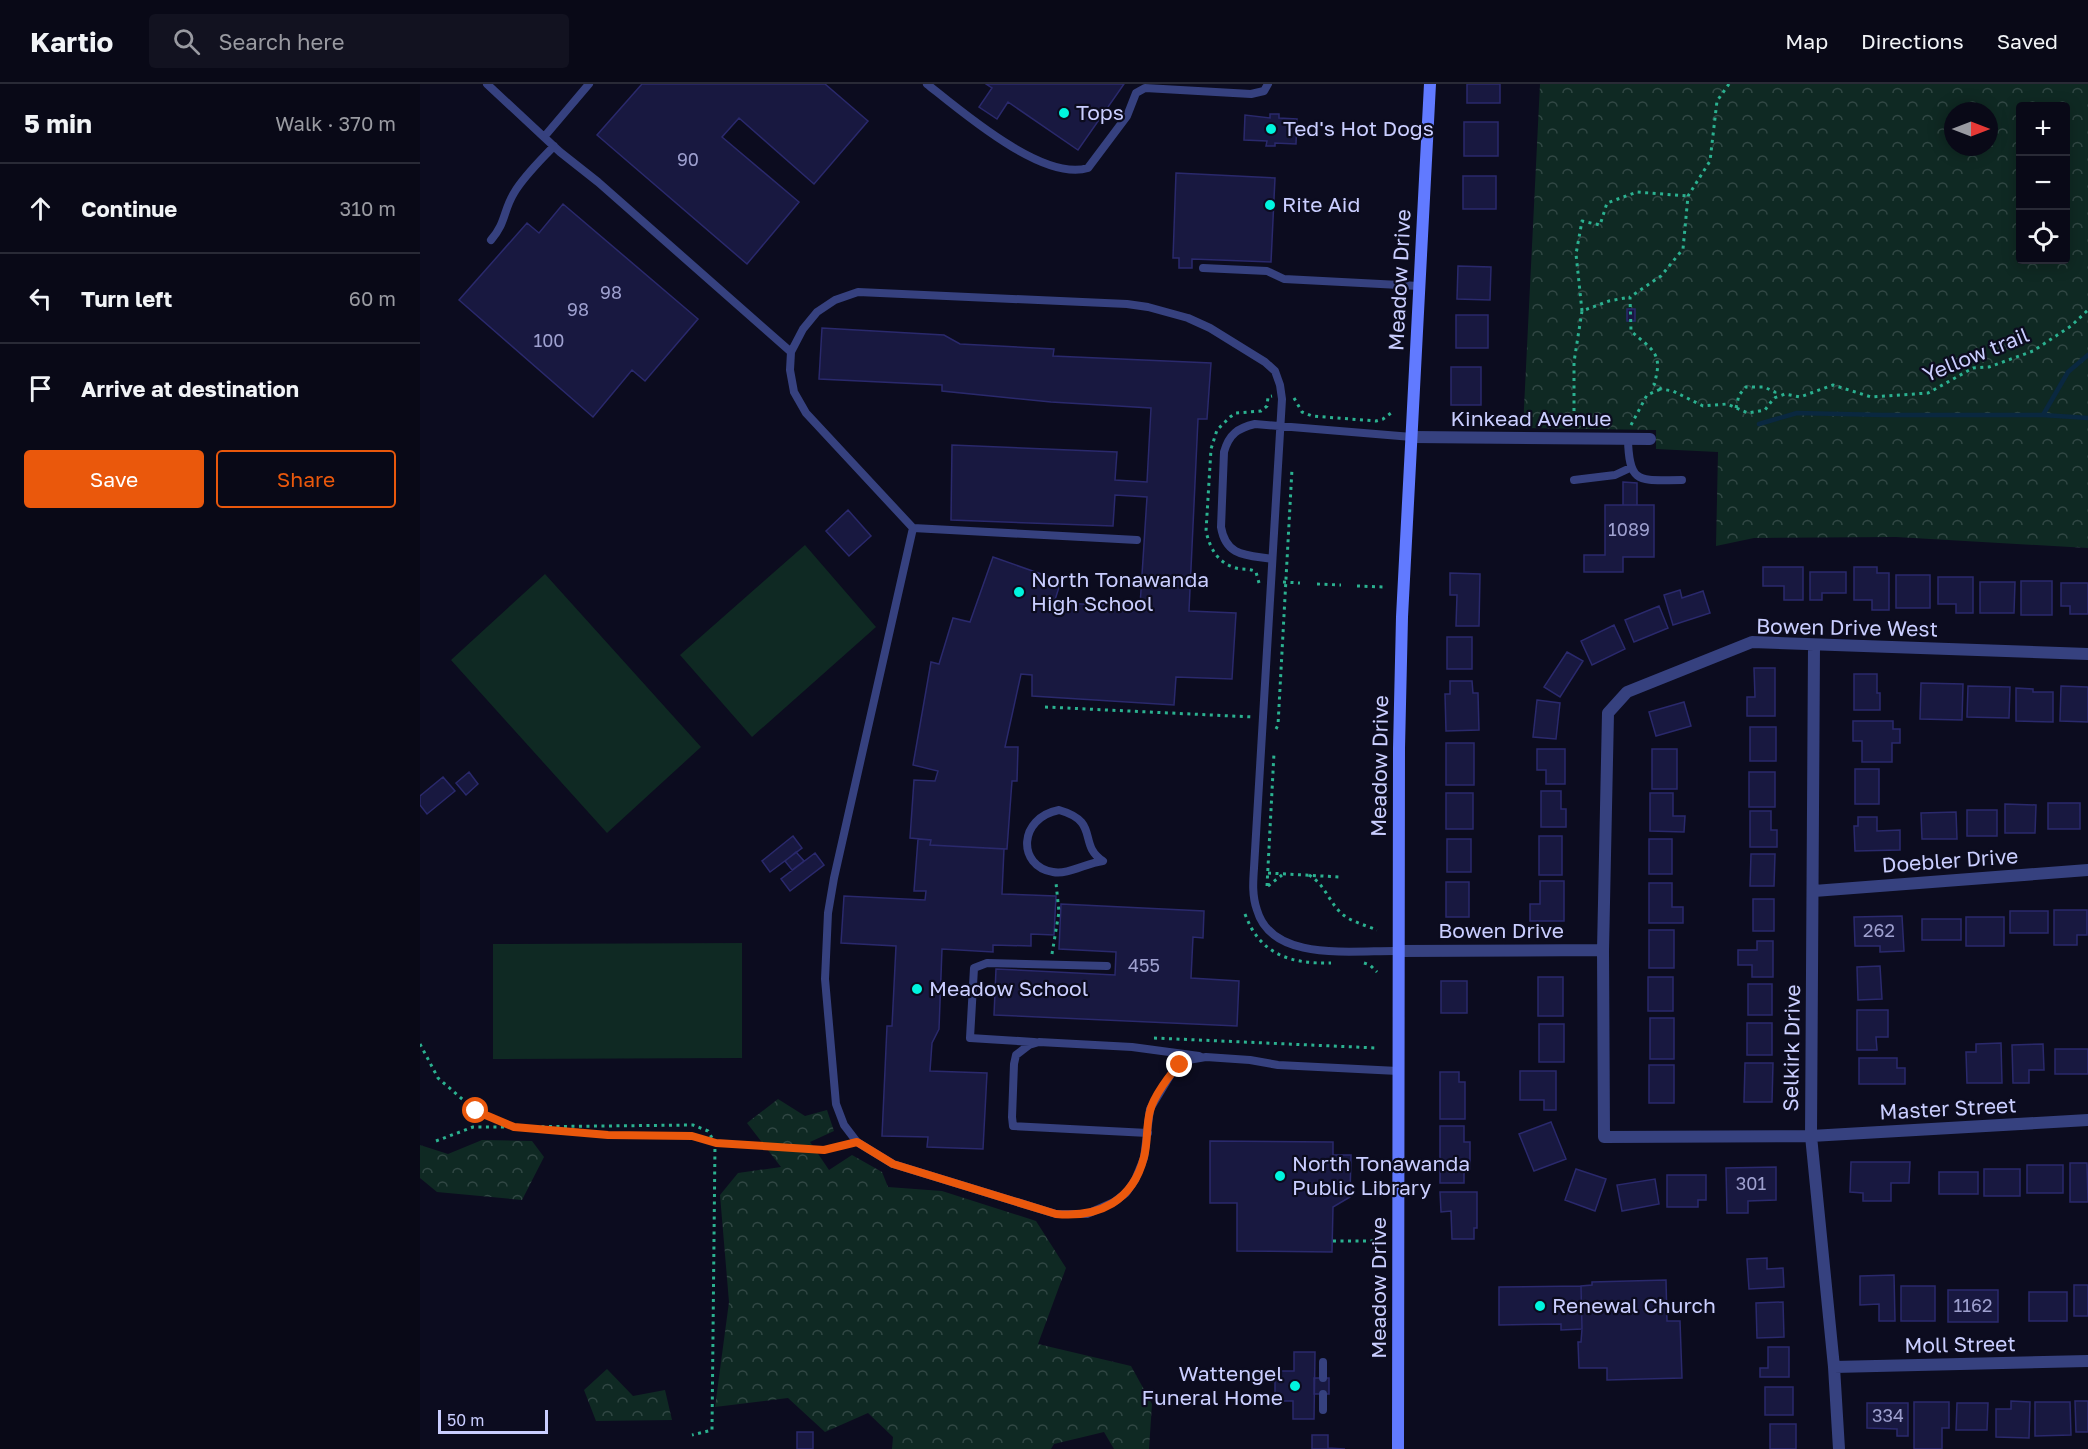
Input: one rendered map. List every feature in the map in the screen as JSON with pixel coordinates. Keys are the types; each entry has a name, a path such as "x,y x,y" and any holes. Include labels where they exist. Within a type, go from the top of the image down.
{"street":[{"name":"Meadow Drive","path":"1398,1449 1399,748 1402,617 1430,84"},
{"name":"Kinkead Avenue","path":"1412,437 1650,439"},
{"name":"Bowen Drive West","path":"1810,1136 1604,1137 1603,950 1608,714 1627,692 1752,642 2088,654"},
{"name":"Selkirk Drive","path":"1815,646 1810,1136 1834,1367 1839,1449"},
{"name":"Doebler Drive","path":"1814,891 2088,870"},
{"name":"Bowen Drive","path":"1399,951 1603,950"},
{"name":"Master Street","path":"1810,1136 2088,1120"},
{"name":"Moll Street","path":"1834,1367 2088,1361"}],"lane":[{"path":"487,84 554,146 791,352"},
{"path":"544,137 589,84"},
{"path":"927,84 1009,145 1048,165 1076,170 1088,168 1127,116 1136,93 1144,88 1251,94 1264,91 1268,84"},
{"path":"491,240 500,230 506,208 515,190 554,146"},
{"path":"1203,268 1267,271 1284,279 1419,286"},
{"path":"1137,540 913,528 806,413 794,392 790,370 791,352 803,329 817,312 835,300 858,292 1127,304 1188,318 1210,328 1265,362 1275,371 1282,399 1253,892 1257,912 1266,928 1279,940 1296,948 1399,951"},
{"path":"1272,559 1235,552 1227,546 1223,537 1221,527 1224,452 1227,441 1241,428 1255,424 1412,437"},
{"path":"1628,439 1630,468 1637,476 1652,480 1682,480"},
{"path":"1574,480 1615,475 1630,468"},
{"path":"913,528 828,913 825,979 836,1104 844,1125 857,1142 893,1164 1056,1214 1087,1214 1101,1209 1126,1193 1135,1180 1144,1158 1150,1109 1173,1071 1188,1060 1206,1057"},
{"path":"1059,810 1081,820 1087,829 1092,852 1102,861 1090,862 1066,872 1056,873 1045,870 1035,862 1029,851 1027,840 1029,830 1036,820 1047,813 1059,810"},
{"path":"1107,966 987,963 974,968 970,1038 1132,1047 1278,1065 1398,1071"},
{"path":"1039,1042 1022,1048 1014,1064 1013,1126 1148,1133"},
{"path":"1323,1362 1323,1378"},
{"path":"1323,1394 1323,1410"}],"path":[{"path":"1582,311 1609,301 1630,297 1661,276 1683,249 1688,196 1710,160 1717,101 1729,84"},
{"path":"1571,438 1575,424 1574,362 1582,311 1576,254 1582,220 1600,225 1606,203 1637,192 1688,196"},
{"path":"1628,439 1631,426 1647,395 1660,389 1654,384 1659,368 1656,354 1631,331 1630,297"},
{"name":"Yellow trail","path":"1660,389 1673,391 1703,406 1727,404 1748,413 1765,410 1774,398 1785,394 1800,397 1833,385 1871,397 1928,393 1972,368 1989,367 2033,351 2071,326 2088,310"},
{"path":"1736,408 1739,395 1746,387 1764,387 1775,392 1774,398"},
{"path":"1290,395 1293,395 1302,412 1312,416 1376,420 1383,419 1391,413"},
{"path":"1276,729 1278,726 1292,469"},
{"path":"1280,582 1300,583"},
{"path":"1317,584 1341,585"},
{"path":"1357,586 1383,587"},
{"path":"1045,707 1255,717"},
{"path":"1274,753 1268,873 1265,886 1283,874"},
{"path":"1050,965 1059,912 1056,873"},
{"path":"1268,873 1341,877"},
{"path":"1309,875 1320,882 1343,915 1377,930"},
{"path":"1154,1038 1377,1048"},
{"path":"420,1044 438,1078 476,1111 514,1127 608,1135 692,1136 716,1143 824,1150 857,1142"},
{"path":"436,1141 473,1127 693,1125 708,1131 716,1143 712,1430 692,1435"},
{"path":"1333,1241 1379,1241"}],"green space":[{"path":"1540,84 2088,84 2088,548 1896,537 1754,538 1716,546 1718,452 1656,449 1656,430 1523,428"},
{"path":"805,545 876,627 752,737 680,655"},
{"path":"545,574 701,747 607,833 451,660"},
{"path":"742,943 742,1058 493,1059 493,944"},
{"path":"778,1099 805,1116 827,1110 834,1131 810,1142 829,1170 852,1155 882,1172 888,1187 942,1191 1036,1221 1066,1268 1038,1344 1131,1366 1152,1404 1149,1449 1114,1449 1104,1432 1054,1444 1051,1449 892,1449 893,1437 868,1413 825,1432 788,1398 715,1407 729,1302 720,1195 738,1173 781,1167 747,1123"},
{"path":"482,1140 532,1141 544,1157 522,1200 437,1192 420,1178 420,1145 448,1154"},
{"path":"607,1369 633,1396 665,1390 672,1420 596,1421 584,1390"}],"building":[{"path":"642,84 825,84 868,121 814,184 739,118 722,137 799,202 747,264 597,135"},
{"name":"Tops","path":"986,84 1124,84 1078,150 1008,102 997,119 979,107 992,88"},
{"path":"1467,84 1500,84 1500,103 1467,103"},
{"name":"Ted's Hot Dogs","path":"1270,114 1279,114 1279,118 1297,119 1296,144 1275,143 1275,146 1266,146 1267,141 1244,140 1245,115 1270,118"},
{"path":"1464,122 1498,122 1498,156 1464,156"},
{"path":"1176,173 1275,178 1271,262 1192,259 1192,268 1179,268 1179,258 1173,258"},
{"path":"1463,176 1496,176 1496,209 1463,209"},
{"path":"563,204 698,319 645,381 632,370 593,417 459,300 527,223 539,233"},
{"path":"1458,266 1491,267 1490,300 1457,299"},
{"path":"1627,309 1635,309 1635,321 1627,321"},
{"path":"1456,315 1488,315 1488,348 1456,348"},
{"name":"North Tonawanda High School","path":"822,328 944,335 960,344 1054,349 1053,356 1211,363 1207,419 1198,419 1189,611 1236,613 1232,679 1176,677 1174,705 1032,696 1032,675 1021,674 1005,747 1018,747 1017,781 1012,781 1007,849 930,845 931,840 910,838 914,780 935,781 938,771 913,765 931,662 939,664 953,618 970,622 993,557 1061,581 1054,603 1140,606 1147,497 1115,495 1113,526 951,520 952,445 1117,452 1115,480 1147,482 1151,408 1051,402 942,391 942,385 819,379"},
{"path":"1451,367 1481,367 1481,405 1451,405"},
{"path":"1623,482 1637,483 1637,505 1623,505"},
{"path":"1605,505 1654,505 1654,557 1623,557 1623,572 1584,572 1584,555 1605,555"},
{"path":"848,510 871,536 849,556 826,531"},
{"path":"1763,567 1803,567 1803,600 1784,600 1784,586 1763,586"},
{"path":"1854,567 1877,567 1877,573 1889,573 1889,610 1872,610 1872,600 1854,600"},
{"path":"1810,572 1846,572 1846,593 1822,593 1822,600 1810,600"},
{"path":"1450,573 1480,574 1479,626 1456,626 1457,595 1450,595"},
{"path":"1896,575 1930,575 1930,608 1896,608"},
{"path":"1938,577 1973,577 1973,613 1956,613 1956,604 1938,604"},
{"path":"2021,581 2052,581 2052,615 2021,615"},
{"path":"1980,582 2015,582 2014,613 1980,613"},
{"path":"2061,583 2088,583 2088,614 2070,614 2070,606 2061,606"},
{"path":"1680,590 1682,598 1703,591 1710,613 1673,625 1664,595"},
{"path":"1659,606 1668,628 1634,642 1625,620"},
{"path":"1614,625 1625,649 1592,665 1581,641"},
{"path":"1447,637 1472,637 1472,669 1447,669"},
{"path":"1567,652 1583,661 1560,697 1544,687"},
{"path":"1754,668 1775,668 1775,716 1747,716 1747,697 1755,697"},
{"path":"1854,674 1877,674 1880,710 1854,710"},
{"path":"1450,681 1472,681 1473,693 1478,693 1479,730 1446,731 1445,694 1450,694"},
{"path":"1921,683 1963,684 1962,720 1920,719"},
{"path":"1968,686 2010,687 2009,718 1967,717"},
{"path":"2061,686 2088,687 2088,722 2060,721"},
{"path":"2016,688 2033,689 2033,692 2053,692 2053,722 2016,721"},
{"path":"1537,700 1560,703 1556,739 1533,737"},
{"path":"1684,702 1691,726 1656,736 1649,712"},
{"path":"1853,721 1893,721 1893,729 1900,729 1900,743 1892,743 1892,762 1862,762 1862,741 1853,741"},
{"path":"1750,727 1776,727 1776,761 1750,761"},
{"path":"1446,743 1474,743 1474,785 1446,785"},
{"path":"1537,749 1565,749 1565,784 1546,784 1546,770 1537,770"},
{"path":"1652,749 1677,749 1677,789 1652,789"},
{"path":"1855,769 1879,769 1879,804 1855,804"},
{"path":"469,772 478,784 466,795 456,783"},
{"path":"1749,772 1775,772 1775,807 1749,807"},
{"path":"443,777 455,791 427,814 420,805 420,796"},
{"path":"1541,791 1561,791 1561,809 1566,809 1566,827 1541,827"},
{"path":"1446,793 1473,793 1473,829 1446,829"},
{"path":"1650,793 1673,793 1673,816 1685,816 1684,832 1650,831"},
{"path":"2048,803 2080,803 2080,829 2048,829"},
{"path":"2005,804 2036,805 2035,833 2005,833"},
{"path":"1967,810 1997,810 1997,836 1967,836"},
{"path":"1750,811 1771,811 1771,830 1777,830 1777,847 1750,847"},
{"path":"1956,812 1957,839 1922,839 1921,813"},
{"path":"1858,817 1877,817 1877,831 1900,830 1900,850 1855,851 1854,826 1858,826"},
{"path":"793,836 802,848 770,872 762,861"},
{"path":"1539,836 1562,836 1562,875 1539,875"},
{"name":"Meadow School","path":"918,839 931,840 930,845 1004,849 1002,894 1056,896 1054,935 1031,934 1031,946 993,945 993,952 942,949 939,1029 932,1043 930,1071 987,1073 983,1149 927,1147 928,1137 882,1136 887,1026 892,1026 896,946 841,943 844,896 925,900 926,891 914,891"},
{"path":"1447,839 1471,839 1471,872 1447,872"},
{"path":"1649,839 1672,839 1672,874 1649,874"},
{"path":"796,852 804,861 792,870 785,861"},
{"path":"815,853 824,865 790,891 781,879"},
{"path":"1751,854 1775,854 1774,886 1750,886"},
{"path":"1540,881 1564,881 1564,921 1530,921 1530,904 1540,904"},
{"path":"1446,882 1469,882 1469,917 1446,917"},
{"path":"1649,883 1672,883 1672,907 1683,907 1683,923 1649,923"},
{"path":"1753,899 1774,899 1774,931 1753,931"},
{"name":"Meadow School","path":"1061,904 1204,911 1203,938 1193,937 1191,978 1239,981 1237,1026 994,1015 996,969 1115,975 1116,952 1059,949"},
{"path":"2054,910 2087,910 2087,935 2077,935 2077,945 2054,945"},
{"path":"2010,911 2048,911 2048,933 2010,933"},
{"path":"1902,916 1904,951 1880,952 1880,946 1855,946 1854,917"},
{"path":"1966,917 2004,917 2004,946 1966,946"},
{"path":"1922,919 1961,919 1961,940 1922,940"},
{"path":"1649,930 1674,930 1674,968 1649,968"},
{"path":"1757,941 1773,941 1773,977 1752,977 1752,965 1738,965 1738,950 1757,950"},
{"path":"1880,966 1882,999 1858,1000 1857,967"},
{"path":"1538,977 1563,977 1563,1016 1538,1016"},
{"path":"1648,977 1673,977 1673,1011 1648,1011"},
{"path":"1441,981 1467,981 1467,1013 1441,1013"},
{"path":"1748,984 1772,984 1772,1015 1748,1015"},
{"path":"1857,1010 1888,1010 1888,1037 1876,1037 1877,1050 1857,1050"},
{"path":"1650,1018 1674,1018 1674,1059 1650,1059"},
{"path":"1747,1023 1772,1023 1772,1055 1747,1055"},
{"path":"1539,1024 1564,1024 1564,1062 1539,1062"},
{"path":"2001,1043 2002,1083 1967,1083 1966,1052 1976,1052 1976,1044"},
{"path":"2043,1044 2044,1070 2029,1070 2029,1083 2013,1083 2012,1045"},
{"path":"2055,1049 2088,1049 2088,1074 2055,1074"},
{"path":"1859,1058 1897,1058 1897,1068 1905,1068 1905,1084 1859,1084"},
{"path":"1745,1063 1773,1063 1772,1102 1744,1102"},
{"path":"1649,1065 1674,1065 1674,1103 1649,1103"},
{"path":"1520,1071 1556,1071 1556,1110 1544,1110 1544,1100 1520,1100"},
{"path":"1440,1072 1459,1072 1459,1082 1465,1082 1465,1119 1440,1119"},
{"path":"1551,1122 1566,1159 1534,1171 1519,1134"},
{"path":"1440,1126 1464,1126 1464,1142 1470,1142 1470,1169 1464,1169 1464,1183 1440,1183"},
{"name":"North Tonawanda Public Library","path":"1210,1141 1333,1142 1333,1155 1351,1155 1350,1197 1333,1207 1332,1252 1237,1251 1237,1203 1210,1203"},
{"path":"1851,1162 1910,1162 1909,1183 1891,1183 1891,1201 1863,1201 1863,1193 1850,1192"},
{"path":"2070,1163 2087,1163 2088,1202 2070,1202"},
{"path":"2027,1165 2063,1165 2063,1193 2027,1193"},
{"path":"1776,1167 1776,1200 1748,1201 1748,1213 1727,1213 1726,1168"},
{"path":"1576,1169 1606,1179 1595,1211 1565,1200"},
{"path":"1984,1169 2020,1169 2020,1196 1984,1196"},
{"path":"1939,1172 1978,1172 1978,1194 1939,1194"},
{"path":"1667,1175 1706,1175 1706,1200 1698,1200 1698,1207 1667,1207"},
{"path":"1655,1179 1659,1204 1622,1211 1617,1185"},
{"path":"1440,1192 1477,1192 1477,1228 1474,1228 1474,1239 1452,1239 1451,1211 1441,1212"},
{"path":"1767,1258 1767,1269 1783,1268 1784,1287 1749,1289 1747,1259"},
{"path":"1894,1275 1895,1321 1879,1321 1879,1304 1860,1305 1860,1276"},
{"path":"1666,1280 1667,1321 1680,1321 1682,1378 1607,1380 1607,1368 1579,1368 1578,1342 1581,1342 1582,1329 1581,1286 1592,1285 1592,1282"},
{"path":"2074,1285 2088,1285 2088,1316 2074,1316"},
{"name":"Renewal Church","path":"1581,1286 1582,1329 1561,1330 1561,1324 1499,1325 1499,1287"},
{"path":"1901,1286 1935,1286 1935,1321 1901,1321"},
{"path":"1948,1290 1998,1290 1998,1322 1948,1322"},
{"path":"2029,1292 2067,1292 2067,1321 2029,1321"},
{"path":"1783,1302 1784,1337 1757,1338 1756,1303"},
{"path":"1768,1347 1789,1347 1789,1377 1760,1377 1760,1368 1768,1368"},
{"name":"Wattengel Funeral Home","path":"1294,1352 1315,1352 1314,1419 1293,1419 1293,1401 1275,1401 1275,1371 1294,1371"},
{"path":"1314,1378 1329,1378 1329,1394 1314,1394"},
{"path":"1765,1387 1793,1387 1793,1415 1765,1415"},
{"path":"2011,1401 2030,1402 2029,1438 1996,1437 1996,1409 2011,1409"},
{"path":"2075,1401 2088,1401 2088,1432 2076,1432"},
{"path":"1914,1402 1949,1402 1949,1428 1942,1428 1942,1449 1914,1449"},
{"path":"2035,1402 2070,1402 2071,1435 2035,1436"},
{"path":"1867,1403 1908,1403 1908,1436 1897,1436 1897,1429 1867,1428"},
{"path":"1957,1403 1988,1403 1987,1430 1956,1430"},
{"path":"1770,1424 1796,1424 1796,1449 1770,1449"},
{"path":"797,1432 813,1432 813,1449 797,1449"},
{"path":"1312,1435 1328,1435 1328,1448 1345,1449 1312,1449"}],"waterway":[{"path":"2043,415 2068,372 2088,355"},
{"path":"1759,424 1797,413 2043,415 2088,418"}],"place":[{"name":"Tops","path":"1064,113"},
{"name":"Ted's Hot Dogs","path":"1271,129"},
{"name":"Rite Aid","path":"1270,205"},
{"name":"North Tonawanda High School","path":"1019,592"},
{"name":"Meadow School","path":"917,989"},
{"name":"North Tonawanda Public Library","path":"1280,1176"},
{"name":"Renewal Church","path":"1540,1306"},
{"name":"Wattengel Funeral Home","path":"1295,1386"}],"route":[{"path":"476,1111 514,1127 608,1135 692,1136 716,1143 824,1150 857,1142 893,1164 962,1186 1056,1214 1087,1214 1114,1202 1126,1193 1135,1180 1144,1158 1150,1109 1173,1071 1180,1065"}]}
